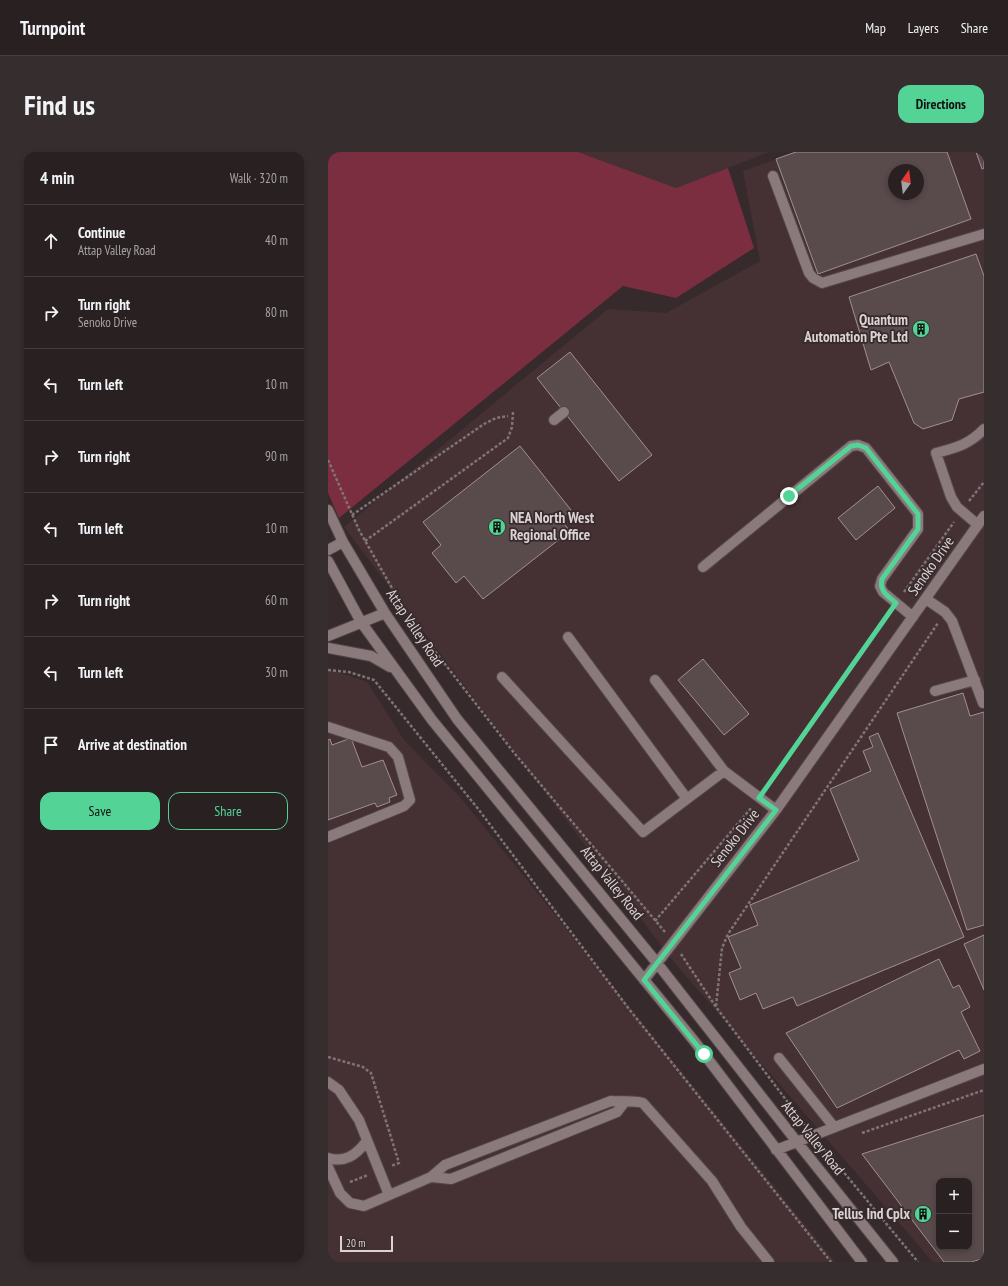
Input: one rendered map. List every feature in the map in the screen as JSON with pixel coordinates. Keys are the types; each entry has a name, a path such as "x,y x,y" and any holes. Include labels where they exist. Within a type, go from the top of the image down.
{"street":[{"path":"773,176 809,273 813,278 822,283 984,234"},
{"path":"554,420 564,412"},
{"path":"978,524 956,507 951,497 936,453 962,447 974,440 984,429"},
{"path":"703,567 851,446 858,445 866,448 918,514 918,529 882,579 880,586 883,592 913,617"},
{"name":"Attap Valley Road","path":"328,510 343,542 385,613 458,719 657,963 893,1262"},
{"name":"Senoko Drive","path":"644,980 776,810 984,516"},
{"path":"328,550 343,542"},
{"path":"328,561 361,622 432,720 695,1042 862,1262"},
{"path":"926,599 945,612 952,621 983,703"},
{"path":"328,636 385,613"},
{"path":"568,637 687,799"},
{"path":"328,648 371,656 394,669"},
{"path":"502,677 643,832 724,771"},
{"path":"655,680 724,771 776,810"},
{"path":"935,691 975,680"},
{"path":"328,727 389,747 394,751 398,757 410,800 404,806 328,837"},
{"path":"778,1058 834,1127"},
{"path":"776,1150 984,1069"},
{"path":"328,1082 339,1090 355,1113 389,1195"},
{"path":"328,1167 338,1188 350,1203 364,1206 431,1177 445,1165 452,1162 611,1101 624,1103 631,1101 643,1103 712,1182 741,1227 769,1262"},
{"path":"431,1177 451,1179 617,1112 624,1103"},
{"path":"328,1158 335,1160 347,1158 357,1153 366,1142"}],"path":[{"path":"365,541 508,438 512,428 513,412"},
{"path":"352,514 484,424 496,418 508,416"},
{"path":"328,460 365,541 409,618 515,754 673,942 716,1007 813,1136 918,1262"},
{"path":"655,921 759,798 896,603 984,482"},
{"path":"716,1007 722,948 728,934 945,612"},
{"path":"328,670 349,672 374,680 479,810 630,1009 831,1262"},
{"path":"328,1057 363,1066 371,1073 399,1163 338,1188"},
{"path":"859,1134 984,1090"},
{"path":"822,1147 830,1144"}],"shaded area":[{"path":"328,152 578,152 676,188 728,168 754,248 676,298 623,286 339,518 328,493"},
{"path":"578,152 769,152 676,188"},
{"path":"797,152 984,152 984,1262 933,1262 673,961 344,527 608,309 666,313 760,261 743,171"},
{"path":"328,669 367,682 404,740 460,797 835,1262 328,1262"}],"building":[{"path":"796,152 947,152 971,219 818,274 776,159"},
{"path":"976,152 984,152 984,168 982,169"},
{"name":"Quantum Automation Pte Ltd","path":"976,254 984,276 984,392 959,399 952,420 923,429 914,423 889,362 871,370 849,297"},
{"path":"570,352 652,455 619,481 537,378"},
{"name":"NEA North West Regional Office","path":"520,446 571,510 560,519 570,531 483,599 464,576 456,583 432,553 441,545 423,522"},
{"path":"878,486 895,508 856,540 838,518"},
{"path":"703,659 749,714 724,735 678,680"},
{"path":"963,693 970,716 984,712 984,925 967,930 897,713"},
{"path":"878,733 964,937 797,1006 793,997 763,1009 756,993 740,1000 729,973 741,968 728,937 758,925 750,905 859,860 830,789 871,771 863,751 873,747 869,737"},
{"path":"351,738 362,767 383,760 397,795 389,798 390,802 377,807 375,803 328,820 328,740 330,739 332,745"},
{"path":"984,935 984,990 964,944"},
{"path":"939,959 953,988 959,985 970,1007 961,1012 980,1051 964,1059 959,1050 837,1108 786,1033"},
{"name":"Tellus Ind Cplx","path":"984,1115 984,1258 972,1262 944,1262 862,1154"}],"place":[{"name":"Quantum Automation Pte Ltd","path":"921,329"},
{"name":"NEA North West Regional Office","path":"497,527"},
{"name":"Tellus Ind Cplx","path":"923,1214"}],"route":[{"path":"704,1054 644,980 776,810 759,798 896,603 883,592 880,586 882,579 918,529 918,514 866,448 858,445 851,446 789,496"}]}
